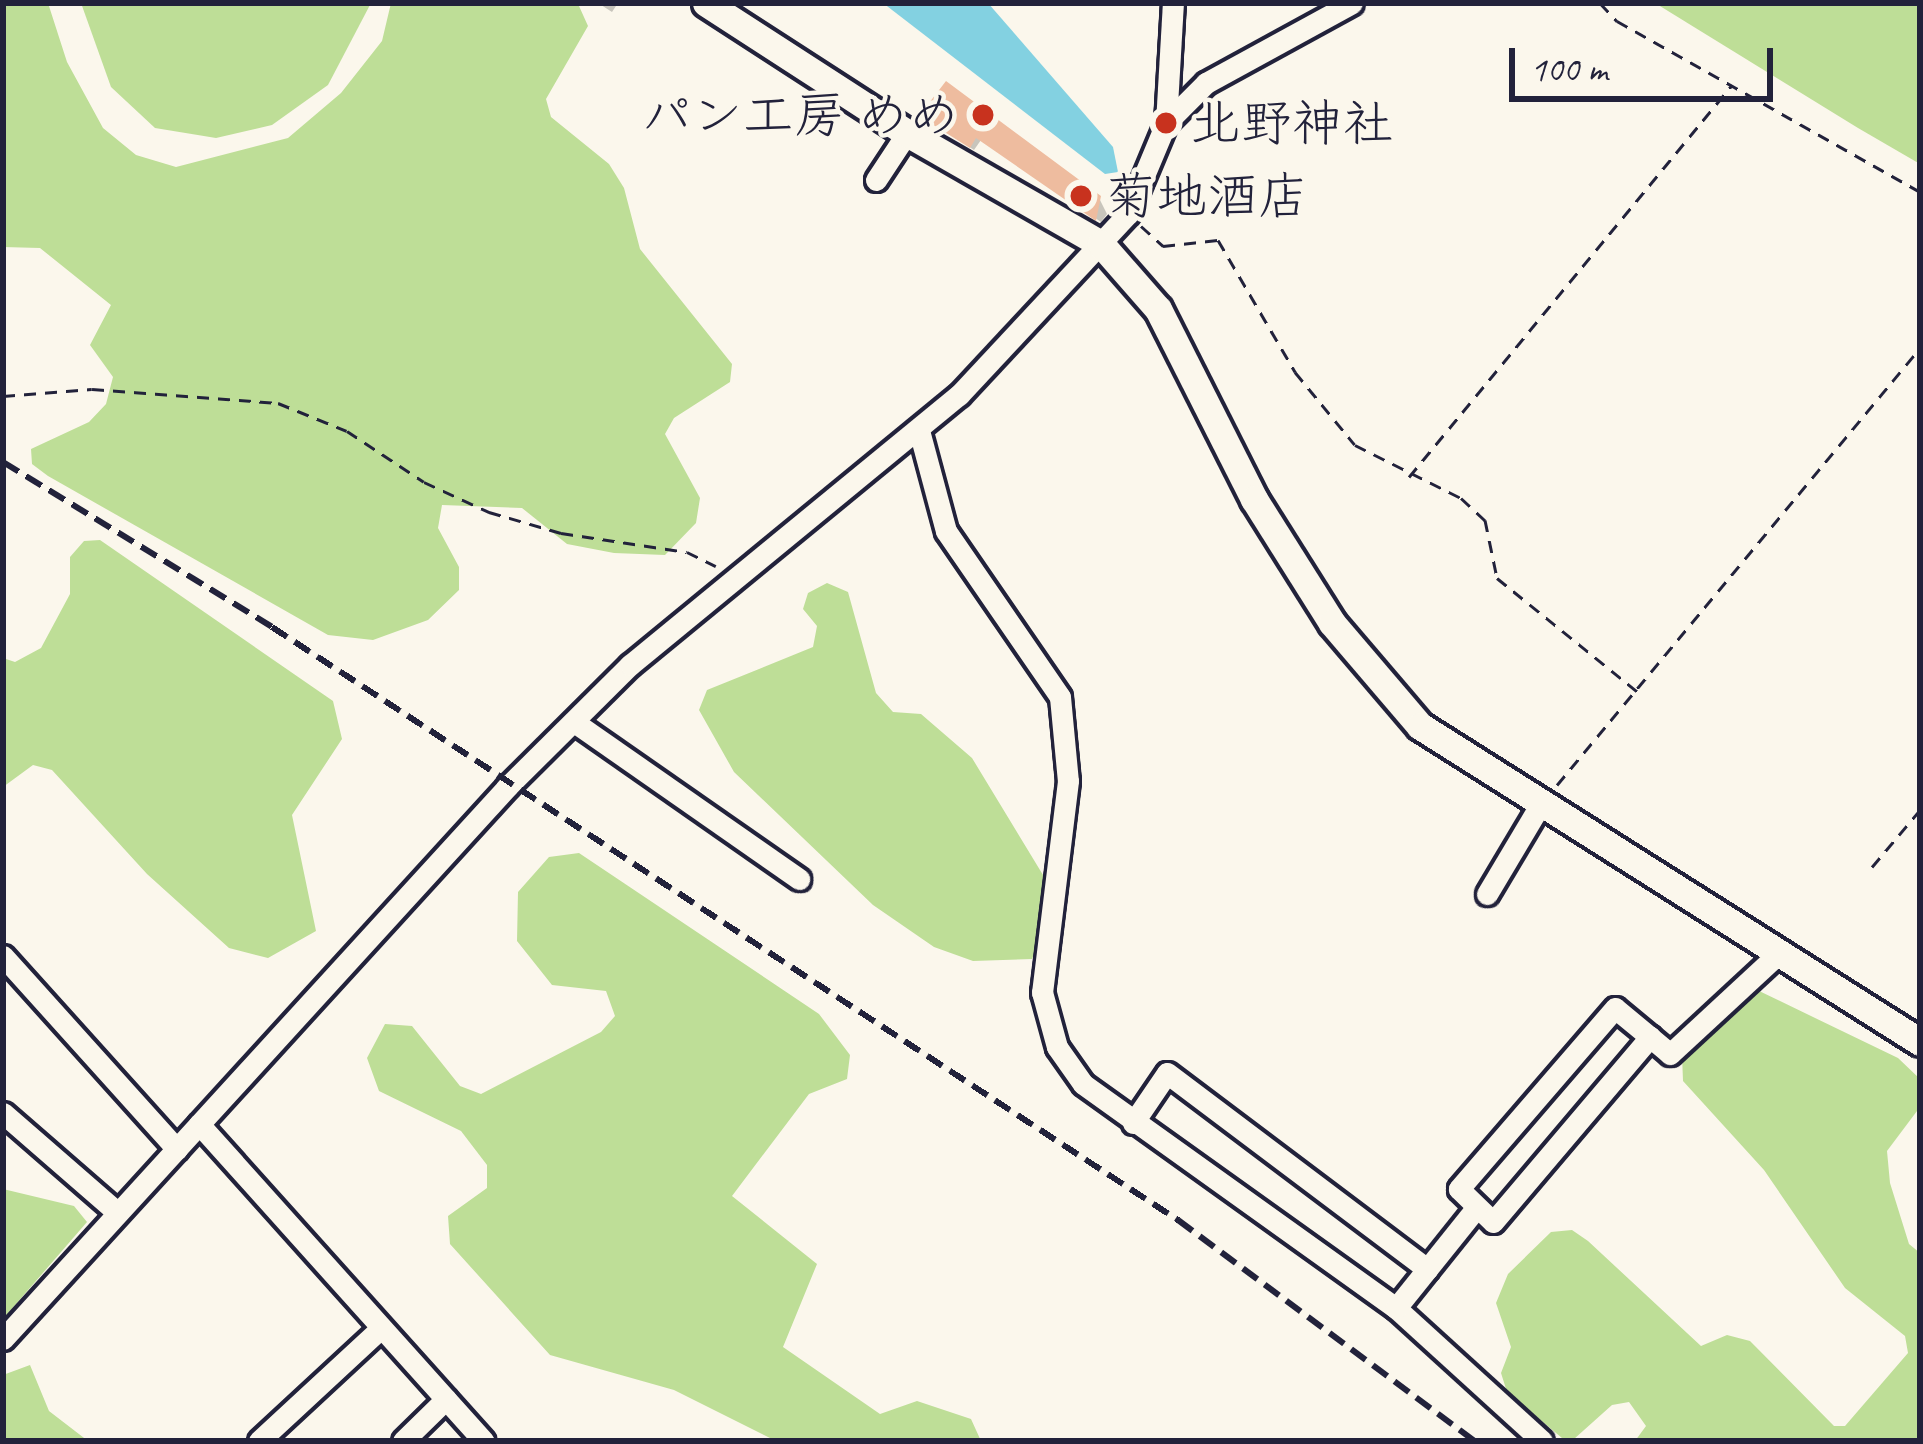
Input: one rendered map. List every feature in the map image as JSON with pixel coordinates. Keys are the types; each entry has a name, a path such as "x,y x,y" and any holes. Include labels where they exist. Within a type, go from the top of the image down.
{"street":[{"path":"706,3 907,133 1101,244 1158,310 1254,499 1332,623 1420,726 1920,1042"},
{"path":"3,1339 508,786 577,724 655,642 920,434 1128,214 1166,123 1173,3"},
{"path":"1166,123 1206,83 1352,3"},
{"path":"876,179 907,133"},
{"path":"920,434 946,531 1060,697 1068,781 1044,1012 1083,1084 1396,1308 1542,1441"},
{"path":"577,724 799,878"},
{"path":"1487,894 1540,805"},
{"path":"1650,1037 1493,1222 1459,1189 1615,1008 1650,1037 1670,1054 1778,954"},
{"path":"3,956 177,1149"},
{"path":"1133,1123 1167,1072 1426,1269"},
{"path":"3,1113 118,1213"},
{"path":"199,1124 483,1441"},
{"path":"1396,1308 1477,1207"},
{"path":"259,1441 380,1329"},
{"path":"403,1441 446,1399"}],"path":[{"path":"1600,3 1617,21 1920,192"},
{"path":"1408,478 1732,85"},
{"path":"1128,214 1162,246 1218,240 1294,372 1355,445 1408,478 1461,498 1485,520 1497,578 1638,692"},
{"path":"1540,805 1920,348"},
{"path":"3,396 92,389 278,403 347,431 424,482 489,512 561,533 687,552 740,577"},
{"path":"1872,867 1920,810"}],"green space":[{"path":"3,3 48,3 67,62 103,128 136,155 176,167 288,138 341,93 382,41 391,3 579,6 588,26 546,99 551,117 609,164 624,188 640,249 732,364 730,382 674,418 665,434 700,498 696,523 665,555 614,553 567,544 522,508 442,505 438,528 459,567 459,590 428,620 373,640 328,635 32,464 31,449 89,422 106,404 113,377 90,345 111,305 40,248 3,247"},
{"path":"81,3 371,3 328,85 272,125 216,138 155,128 111,87"},
{"path":"1655,3 1920,3 1920,164 1858,128"},
{"path":"100,540 333,701 342,739 292,815 316,931 268,958 229,948 147,874 52,770 33,765 3,787 3,658 15,662 41,648 70,594 70,557 84,541"},
{"path":"827,583 848,592 876,693 893,712 921,714 972,758 1043,875 1042,936 1032,959 973,961 934,947 873,905 734,772 699,710 707,690 813,647 817,626 803,609 808,593"},
{"path":"579,853 819,1014 850,1055 847,1079 809,1094 732,1196 817,1264 783,1347 880,1414 917,1401 971,1419 981,1441 776,1441 674,1390 550,1355 450,1244 448,1216 487,1188 487,1165 461,1131 379,1091 367,1058 385,1024 412,1026 460,1086 481,1094 601,1032 615,1016 606,991 552,985 517,941 518,892 549,857"},
{"path":"1755,989 1898,1058 1920,1079 1920,1107 1887,1151 1890,1183 1909,1244 1920,1253 1920,1441 1635,1441 1646,1426 1629,1402 1612,1405 1574,1439 1562,1438 1507,1392 1501,1373 1511,1347 1496,1303 1508,1274 1551,1232 1572,1230 1588,1241 1701,1346 1727,1335 1750,1341 1834,1426 1845,1426 1908,1353 1905,1336 1845,1288 1764,1170 1683,1081 1682,1055"},
{"path":"3,1189 74,1206 87,1222 3,1319"},
{"path":"30,1365 49,1411 88,1441 3,1441 3,1375"}],"water":[{"path":"883,3 988,3 1113,147 1118,172 1105,174"}],"building":[{"path":"946,81 1101,196 1096,221 976,138 970,148 919,116"}],"railway":[{"path":"3,462 272,627 1178,1220 1475,1441"}],"place":[{"name":"パン工房 めめ","path":"983,115"},
{"name":"北野神社","path":"1166,123"},
{"name":"菊地酒店","path":"1081,196"}]}
